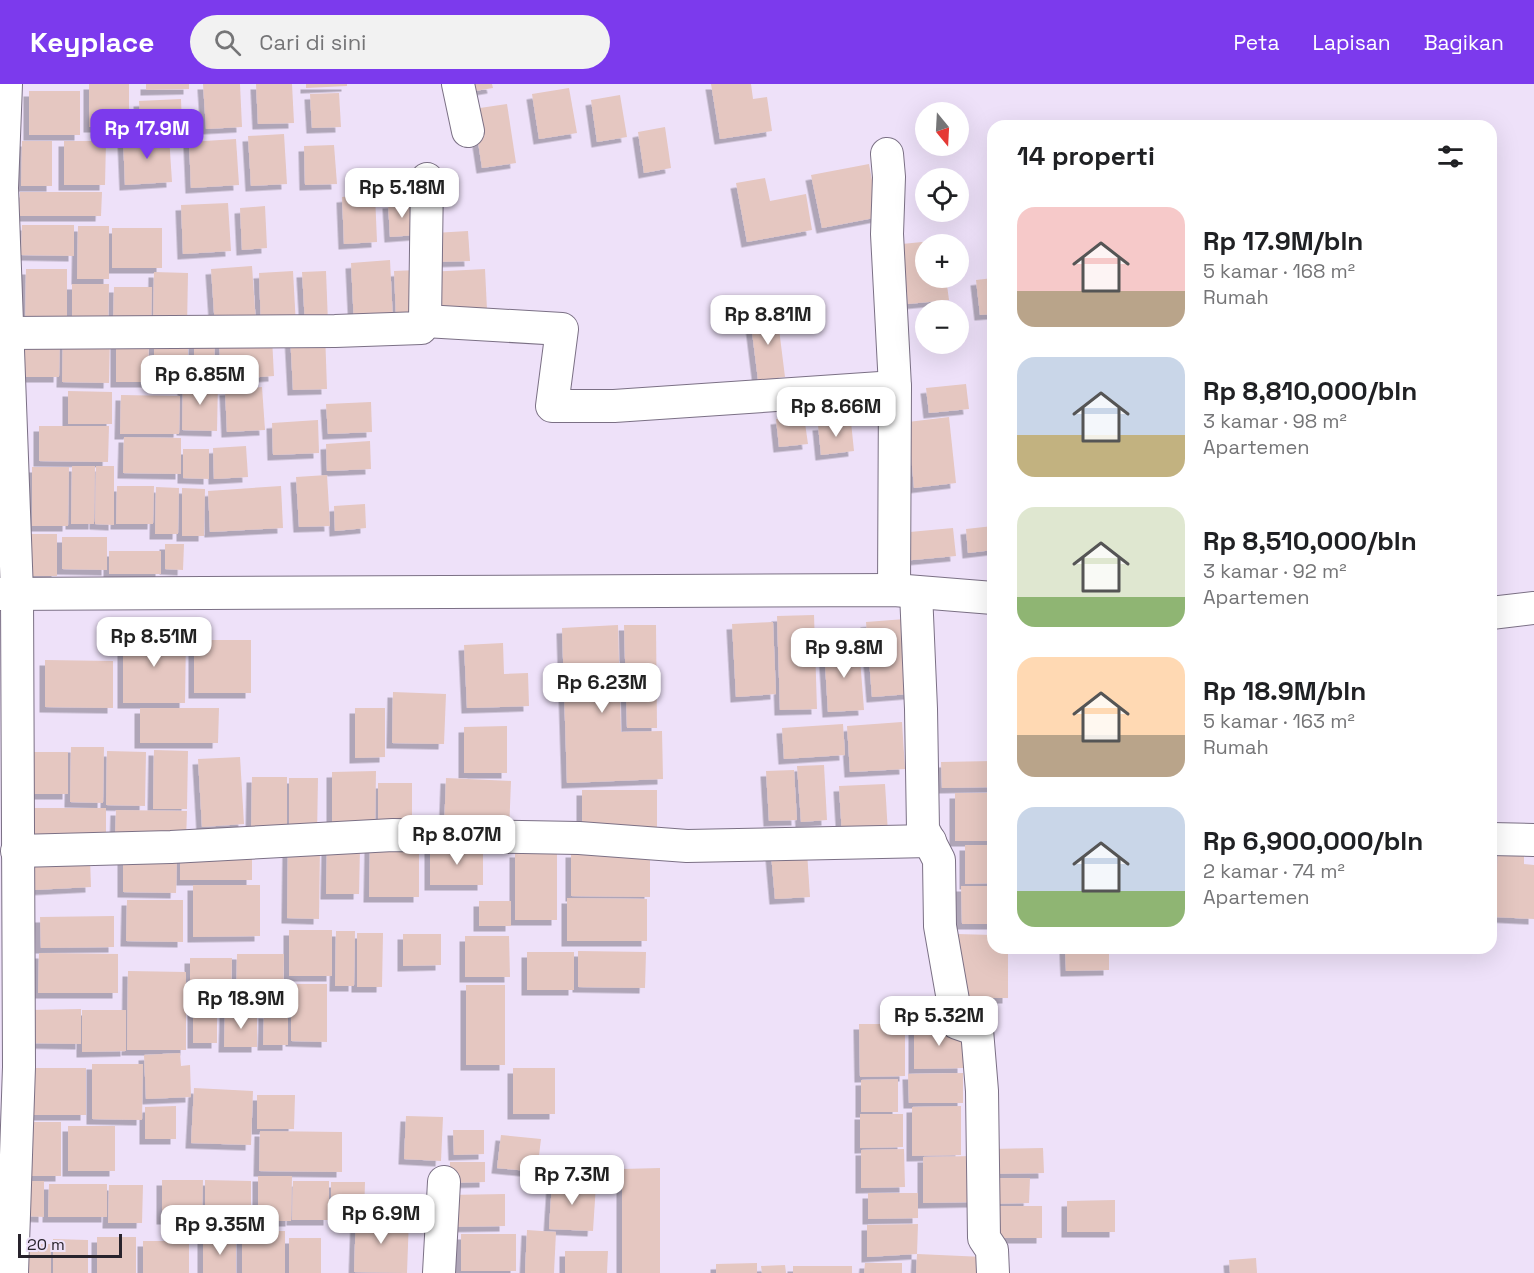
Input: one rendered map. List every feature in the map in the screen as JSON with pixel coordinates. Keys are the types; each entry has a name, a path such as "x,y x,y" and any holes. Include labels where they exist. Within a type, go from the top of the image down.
{"street":[{"path":"6,84 1,188 7,333 9,748 17,851 9,1067 8,1220 12,1273"},
{"path":"458,84 468,131"},
{"path":"887,154 889,177 887,234 905,591 921,709 923,829 939,860 940,926 957,1023 977,1030 982,1091 984,1238 992,1250 993,1273"},
{"path":"7,333 421,328 425,321 427,179"},
{"path":"425,321 562,329 552,406 614,406 895,387"},
{"path":"9,594 905,591 987,598"},
{"path":"1497,612 1534,608"},
{"path":"17,851 171,847 393,835 579,838 687,846 930,841"},
{"path":"1497,839 1534,840"},
{"path":"439,1273 444,1182"}],"building":[{"path":"89,84 129,84 129,127 89,127"},
{"path":"146,84 189,84 189,89 146,90"},
{"path":"203,84 240,84 242,127 206,129"},
{"path":"256,84 292,84 294,123 258,124"},
{"path":"306,84 347,84 347,86 306,88"},
{"path":"461,84 492,84 493,88 463,93"},
{"path":"711,84 751,84 753,99 767,97 772,131 720,139"},
{"path":"569,88 577,133 539,139 532,94"},
{"path":"29,91 80,91 80,135 29,135"},
{"path":"339,93 341,127 312,128 310,94"},
{"path":"620,95 627,137 597,142 591,100"},
{"path":"181,99 182,126 141,128 139,101"},
{"path":"507,104 516,163 482,168 473,109"},
{"path":"665,127 671,168 644,173 638,132"},
{"path":"284,134 287,184 251,186 248,136"},
{"path":"169,136 172,182 125,185 123,138"},
{"path":"236,139 239,185 191,188 189,142"},
{"path":"22,141 52,141 52,186 21,186"},
{"path":"64,141 106,141 105,185 64,185"},
{"path":"334,145 337,184 305,185 304,146"},
{"path":"869,164 879,217 822,228 811,175"},
{"path":"765,178 770,201 806,194 812,230 747,242 736,183"},
{"path":"20,192 102,192 101,216 19,216"},
{"path":"375,194 377,242 344,244 342,197"},
{"path":"415,201 416,235 390,237 388,203"},
{"path":"228,203 231,251 183,254 181,205"},
{"path":"265,206 267,248 242,250 240,208"},
{"path":"22,225 74,225 74,256 21,255"},
{"path":"78,226 109,226 109,279 77,279"},
{"path":"112,228 162,228 162,268 112,268"},
{"path":"468,231 470,261 436,262 434,233"},
{"path":"915,243 915,288 947,288 949,300 915,300 915,303 908,304 902,244"},
{"path":"390,260 393,322 354,324 351,263"},
{"path":"252,266 256,324 215,327 211,269"},
{"path":"26,269 67,269 67,330 25,330"},
{"path":"485,269 487,310 431,312 428,272"},
{"path":"417,270 419,315 396,317 394,271"},
{"path":"293,271 296,326 261,327 259,273"},
{"path":"326,271 328,323 305,324 302,272"},
{"path":"154,272 188,273 187,328 153,328"},
{"path":"987,279 987,314 980,315 976,280"},
{"path":"72,284 109,284 108,330 72,330"},
{"path":"114,287 152,287 151,328 113,327"},
{"path":"777,313 785,377 758,380 750,316"},
{"path":"325,332 327,389 293,390 290,334"},
{"path":"116,333 149,334 148,382 116,382"},
{"path":"194,333 215,333 214,369 194,369"},
{"path":"154,334 188,335 188,364 154,364"},
{"path":"63,335 110,336 109,383 62,382"},
{"path":"25,336 60,336 59,377 25,377"},
{"path":"272,338 274,376 221,380 219,341"},
{"path":"183,382 218,382 217,431 182,430"},
{"path":"966,384 969,409 929,413 926,388"},
{"path":"262,387 265,430 227,432 225,390"},
{"path":"68,391 112,392 112,424 68,424"},
{"path":"121,395 180,396 179,434 120,434"},
{"path":"371,402 372,432 328,434 326,404"},
{"path":"804,416 808,444 779,447 776,419"},
{"path":"949,417 956,483 914,488 908,422"},
{"path":"318,420 319,453 273,455 272,423"},
{"path":"851,422 854,451 821,455 818,425"},
{"path":"39,426 109,426 108,462 39,461"},
{"path":"124,437 181,438 181,474 123,473"},
{"path":"370,441 371,469 327,471 326,444"},
{"path":"246,446 248,477 214,479 213,448"},
{"path":"183,449 209,449 209,479 183,478"},
{"path":"72,466 95,466 94,524 71,524"},
{"path":"96,466 114,466 114,525 95,524"},
{"path":"32,467 69,467 68,526 32,526"},
{"path":"327,475 330,526 299,527 296,477"},
{"path":"117,486 154,486 153,524 116,524"},
{"path":"281,486 283,528 210,532 208,491"},
{"path":"156,487 179,488 178,534 155,534"},
{"path":"182,488 205,489 204,536 182,536"},
{"path":"365,504 366,528 335,531 334,506"},
{"path":"987,527 987,551 968,553 966,529"},
{"path":"953,528 956,556 902,561 899,533"},
{"path":"25,534 57,534 57,576 25,576"},
{"path":"62,537 107,537 107,570 62,569"},
{"path":"165,544 184,544 183,570 165,569"},
{"path":"109,551 161,551 161,574 109,574"},
{"path":"814,615 817,709 780,710 777,616"},
{"path":"905,619 910,694 872,697 866,622"},
{"path":"773,622 776,694 736,697 732,624"},
{"path":"618,625 621,732 662,731 663,779 567,783 562,628"},
{"path":"624,625 656,625 657,728 627,728"},
{"path":"123,633 186,634 185,703 123,703"},
{"path":"194,640 251,640 251,693 194,693"},
{"path":"503,643 504,674 528,673 529,706 467,708 464,645"},
{"path":"859,646 864,710 828,712 824,648"},
{"path":"45,660 113,661 113,708 45,707"},
{"path":"393,692 446,694 444,744 392,743"},
{"path":"140,708 219,708 218,743 140,743"},
{"path":"355,708 385,708 385,757 355,758"},
{"path":"902,722 905,769 850,772 847,726"},
{"path":"843,724 845,755 784,759 782,728"},
{"path":"507,726 507,773 464,773 464,727"},
{"path":"71,747 104,747 103,803 70,802"},
{"path":"154,750 188,751 187,809 153,809"},
{"path":"107,751 146,752 145,806 106,805"},
{"path":"30,752 68,752 68,794 30,794"},
{"path":"240,757 244,824 202,827 198,759"},
{"path":"987,761 987,787 942,788 941,762"},
{"path":"824,765 827,820 801,822 797,766"},
{"path":"794,770 797,820 769,821 766,771"},
{"path":"376,771 375,832 332,833 332,772"},
{"path":"252,777 287,777 287,833 251,832"},
{"path":"289,778 318,778 317,837 289,838"},
{"path":"446,778 511,781 509,832 444,830"},
{"path":"378,783 412,783 412,833 378,834"},
{"path":"885,784 888,833 842,836 839,786"},
{"path":"582,790 657,790 657,833 582,834"},
{"path":"955,793 987,793 987,841 955,841"},
{"path":"24,808 106,808 106,846 26,843"},
{"path":"116,810 187,811 186,841 115,840"},
{"path":"419,845 419,897 369,897 370,846"},
{"path":"965,845 987,845 987,883 965,884"},
{"path":"288,846 320,846 319,919 287,918"},
{"path":"327,847 360,847 359,894 326,894"},
{"path":"430,847 483,847 483,885 430,885"},
{"path":"1498,848 1524,849 1524,864 1534,865 1534,919 1497,917"},
{"path":"180,851 252,851 252,880 180,880"},
{"path":"557,851 557,920 515,920 515,852"},
{"path":"571,852 650,852 650,897 571,896"},
{"path":"807,852 810,897 775,899 771,854"},
{"path":"123,856 177,856 176,893 123,892"},
{"path":"90,858 91,887 34,890 33,861"},
{"path":"193,885 260,885 260,936 193,937"},
{"path":"961,886 987,886 987,924 962,924"},
{"path":"567,898 647,899 647,941 567,941"},
{"path":"127,900 183,900 183,942 126,941"},
{"path":"479,901 511,901 511,926 479,926"},
{"path":"114,916 114,947 41,948 40,917"},
{"path":"289,930 332,930 332,976 289,976"},
{"path":"336,931 355,931 354,986 335,986"},
{"path":"357,933 383,933 382,987 357,987"},
{"path":"403,934 441,934 441,965 403,966"},
{"path":"957,934 987,935 987,954 1008,954 1008,998 957,998"},
{"path":"465,936 509,936 510,977 465,977"},
{"path":"578,951 646,952 645,988 578,987"},
{"path":"527,952 574,952 574,990 527,990"},
{"path":"39,953 118,954 118,993 38,993"},
{"path":"237,954 284,954 283,1008 236,1008"},
{"path":"1065,954 1109,954 1109,970 1066,971"},
{"path":"190,958 232,958 231,995 190,994"},
{"path":"128,971 186,972 186,1050 127,1050"},
{"path":"291,984 327,984 327,1042 291,1041"},
{"path":"466,985 505,985 505,1065 466,1065"},
{"path":"193,1004 217,1004 217,1043 193,1043"},
{"path":"81,1009 81,1044 26,1043 29,1010"},
{"path":"82,1010 126,1010 126,1051 82,1052"},
{"path":"225,1012 257,1012 257,1047 224,1047"},
{"path":"264,1013 288,1014 288,1045 263,1045"},
{"path":"859,1024 905,1024 905,1076 860,1077"},
{"path":"963,1025 963,1068 914,1069 914,1026"},
{"path":"180,1053 181,1066 190,1065 191,1097 146,1099 144,1055"},
{"path":"92,1064 143,1064 142,1120 92,1119"},
{"path":"33,1068 86,1068 86,1115 32,1115"},
{"path":"513,1068 555,1068 555,1114 513,1114"},
{"path":"963,1073 963,1103 909,1103 908,1074"},
{"path":"898,1079 898,1112 861,1112 861,1080"},
{"path":"194,1088 253,1091 251,1145 191,1143"},
{"path":"257,1095 295,1095 294,1129 257,1129"},
{"path":"176,1106 176,1139 145,1139 145,1107"},
{"path":"961,1106 961,1155 912,1156 912,1107"},
{"path":"860,1114 903,1114 903,1147 860,1148"},
{"path":"406,1116 443,1117 441,1161 404,1159"},
{"path":"24,1122 61,1122 61,1176 24,1176"},
{"path":"68,1126 115,1126 115,1171 68,1171"},
{"path":"453,1130 484,1130 484,1154 454,1155"},
{"path":"260,1131 342,1132 342,1172 259,1171"},
{"path":"501,1135 541,1139 537,1172 497,1168"},
{"path":"1043,1148 1044,1173 991,1174 991,1149"},
{"path":"904,1149 905,1187 861,1188 861,1150"},
{"path":"975,1156 975,1202 923,1203 923,1157"},
{"path":"450,1162 485,1162 485,1182 449,1183"},
{"path":"660,1168 660,1273 622,1273 622,1169"},
{"path":"258,1176 292,1176 291,1221 258,1221"},
{"path":"987,1178 1030,1178 1029,1203 987,1204"},
{"path":"162,1180 203,1180 202,1219 162,1219"},
{"path":"205,1180 251,1181 251,1218 205,1217"},
{"path":"26,1181 44,1181 44,1217 26,1216"},
{"path":"293,1181 329,1181 329,1220 292,1220"},
{"path":"331,1182 365,1182 364,1215 331,1213"},
{"path":"552,1182 596,1184 593,1231 549,1229"},
{"path":"49,1184 107,1184 107,1217 48,1217"},
{"path":"109,1185 143,1185 142,1223 108,1223"},
{"path":"868,1193 918,1193 918,1218 868,1219"},
{"path":"505,1194 505,1226 446,1227 446,1195"},
{"path":"1115,1200 1115,1232 1067,1232 1067,1201"},
{"path":"997,1206 1042,1206 1042,1238 997,1238"},
{"path":"356,1216 409,1218 407,1273 354,1272"},
{"path":"918,1224 917,1254 867,1257 867,1225"},
{"path":"527,1230 556,1232 554,1273 525,1273"},
{"path":"242,1231 285,1231 285,1273 242,1273"},
{"path":"461,1234 516,1234 516,1271 461,1271"},
{"path":"97,1237 136,1237 136,1273 97,1273"},
{"path":"203,1238 236,1238 236,1273 203,1273"},
{"path":"289,1238 321,1238 321,1273 289,1273"},
{"path":"53,1239 88,1240 88,1273 53,1273"},
{"path":"143,1241 189,1241 189,1273 143,1273"},
{"path":"19,1244 51,1244 51,1273 19,1273"},
{"path":"565,1251 608,1251 607,1273 565,1273"},
{"path":"917,1254 984,1257 983,1273 916,1273"},
{"path":"1256,1258 1257,1273 1230,1273 1229,1260"},
{"path":"757,1263 757,1273 716,1273 716,1264"},
{"path":"865,1263 902,1263 902,1273 864,1273"},
{"path":"785,1265 786,1273 762,1273 761,1266"},
{"path":"793,1266 852,1266 852,1273 793,1273"}]}
